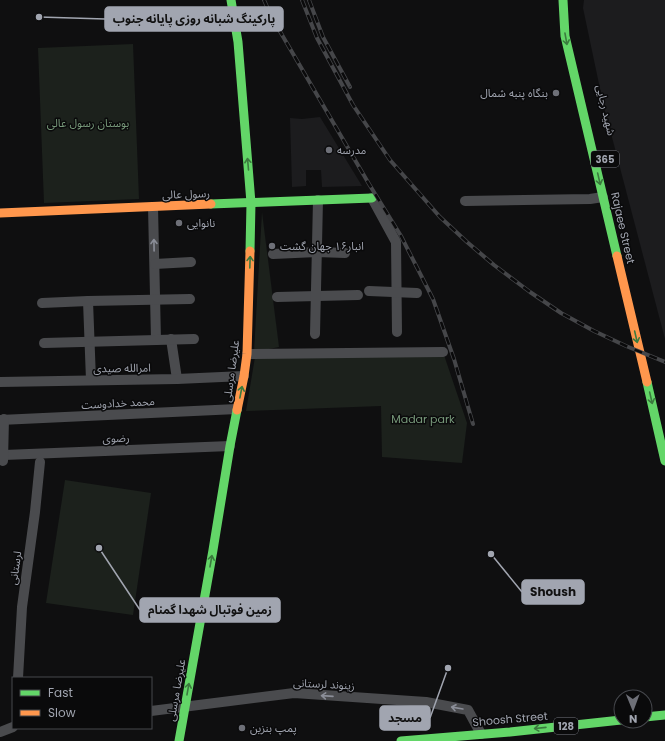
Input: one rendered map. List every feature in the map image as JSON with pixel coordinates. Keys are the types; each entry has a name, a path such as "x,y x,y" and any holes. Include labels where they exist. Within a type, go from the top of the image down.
{"street":[{"name":"علیرضا مرسلی","path":"179,741 247,354 252,203 238,42 231,0"},
{"name":"Rajaee Street","path":"562,0 565,36 665,461"},
{"path":"465,201 590,199 603,197"},
{"name":"رسول عالی","path":"0,213 372,198"},
{"path":"372,198 396,242 397,332"},
{"path":"315,334 318,200"},
{"path":"154,207 156,340"},
{"path":"273,254 317,252 345,253"},
{"path":"155,264 191,262"},
{"path":"369,291 417,293"},
{"path":"277,297 358,295"},
{"path":"42,303 190,299"},
{"path":"88,301 91,380"},
{"path":"44,343 194,339"},
{"path":"171,340 177,379"},
{"path":"247,354 443,352"},
{"name":"امرالله صیدی","path":"0,382 177,379 244,376"},
{"name":"محمد خدادوست","path":"2,420 237,409"},
{"path":"2,420 2,458"},
{"name":"رضوی","path":"2,458 230,446"},
{"name":"لرستانی","path":"18,677 22,607 40,462"},
{"name":"زینوند لرستانی","path":"152,711 294,693 426,702 468,710 481,734"},
{"path":"653,716 665,715"},
{"name":"Shoosh Street","path":"401,741 510,732 613,721"},
{"path":"0,732 12,727"},
{"path":"489,741 496,736 510,732"}],"shaded area":[{"path":"584,0 665,0 665,339 603,103 583,8"},
{"path":"320,117 362,186 322,187 321,170 306,170 306,186 292,187 290,118 302,119"}],"green space":[{"name":"بوستان رسول عالی","path":"133,44 139,199 44,203 38,48"},
{"path":"262,212 279,347 254,352"},
{"name":"Madar park","path":"444,355 467,423 462,463 382,457 381,406 246,411 255,357"},
{"path":"65,480 151,493 133,615 46,603"}],"railway":[{"path":"264,0 271,16 401,236 433,299 454,359 473,424"},
{"path":"302,0 317,38 353,105 390,160 440,217 494,265 561,313 594,331 665,362"},
{"path":"309,0 323,37 350,87"}],"traffic: fast":[{"path":"231,0 238,42 251,203 250,251"},
{"path":"563,0 565,36 617,256"},
{"path":"211,204 372,198"},
{"path":"647,382 665,461"},
{"path":"179,741 237,410"},
{"path":"653,716 665,715"},
{"path":"401,741 510,732 613,721"}],"traffic: slow":[{"path":"0,213 211,204"},
{"path":"237,410 247,354 250,251"},
{"path":"617,256 647,382"}],"place":[{"name":"پارکینگ شبانه روزی پایانه جنوب","path":"39,17"},
{"name":"بنگاه پنبه شمال","path":"556,93"},
{"name":"مدرسه","path":"329,150"},
{"name":"نانوایی","path":"179,223"},
{"name":"انبار۱۶ جهان گشت","path":"272,246"},
{"name":"زمین فوتبال شهدا گمنام","path":"99,548"},
{"name":"Shoush","path":"491,554"},
{"name":"مسجد","path":"448,668"},
{"name":"پمپ بنزین","path":"242,728"}]}
